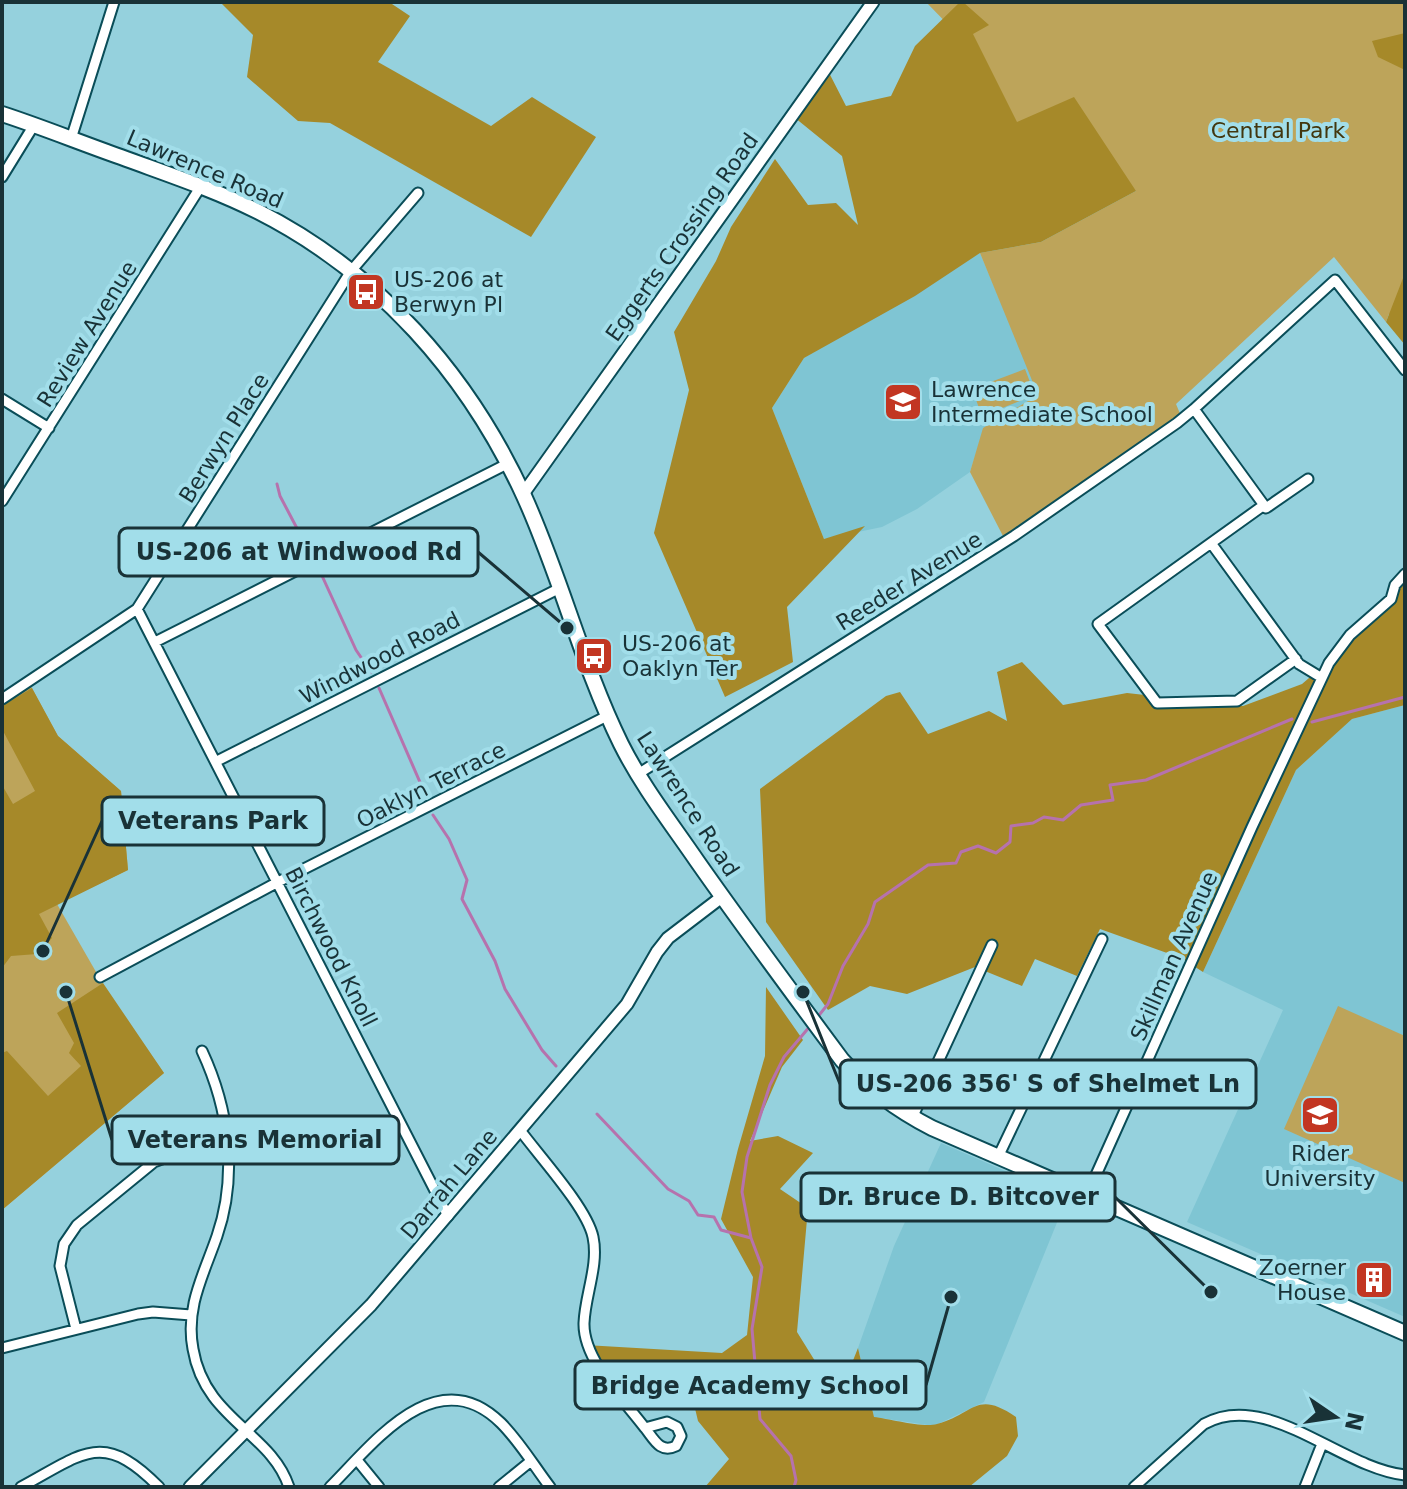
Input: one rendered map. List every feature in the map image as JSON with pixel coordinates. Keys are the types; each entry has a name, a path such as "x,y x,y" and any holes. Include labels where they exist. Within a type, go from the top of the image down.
{"main road":[{"name":"Lawrence Road","path":"2,114 201,186 258,211 351,271 396,310 443,361 479,412 509,463 609,715 638,774 723,896 856,1076 886,1102 912,1118 1405,1333"}],"street":[{"path":"71,139 114,2"},
{"name":"Eggerts Crossing Road","path":"523,494 873,2"},
{"path":"2,177 34,125"},
{"name":"Review Avenue","path":"2,501 201,186"},
{"name":"Berwyn Place","path":"2,699 137,609 351,271 418,193"},
{"name":"Reeder Avenue","path":"638,774 1014,536 1177,423 1335,280 1405,370"},
{"path":"2,399 49,428"},
{"path":"1194,409 1266,508 1308,479"},
{"path":"155,642 509,463"},
{"path":"1264,505 1098,624 1157,703 1237,701 1296,659"},
{"path":"1211,543 1296,659 1322,678"},
{"name":"Skillman Avenue","path":"1087,1195 1322,678 1339,648 1391,599 1395,585 1405,574"},
{"name":"Windwood Road","path":"217,761 560,588"},
{"name":"Birchwood Knoll","path":"137,609 448,1216"},
{"name":"Oaklyn Terrace","path":"100,977 278,882 609,715"},
{"name":"Darrah Lane","path":"190,1487 371,1305 627,1004 668,938 723,896"},
{"path":"998,1157 1102,939"},
{"path":"912,1118 992,945"},
{"path":"202,1051 222,1105 228,1146 224,1210 212,1251 198,1283 191,1315 192,1347 201,1377 219,1406 273,1458 289,1487"},
{"path":"520,1130 590,1225 595,1249 584,1322 588,1346 598,1365 645,1428"},
{"path":"76,1329 60,1266 64,1244 77,1225 154,1162 181,1152 228,1146"},
{"path":"2,1348 138,1314 191,1315"},
{"path":"330,1487 408,1412 444,1401 469,1405 492,1416 509,1432 550,1487"},
{"path":"1134,1487 1201,1427 1226,1415 1262,1417 1379,1469 1405,1475"},
{"path":"1305,1487 1322,1444"},
{"path":"21,1487 79,1456 101,1452 131,1461 159,1487"},
{"path":"357,1460 379,1487"},
{"path":"499,1487 531,1461"}],"shaded area":[{"path":"220,2 389,2 410,16 378,62 491,126 532,97 596,137 531,237 330,123 298,121 247,77 253,35"},
{"path":"960,2 989,25 973,34 1017,122 1074,97 1136,191 1041,242 980,253 915,296 804,358 772,408 824,539 865,526 787,607 793,662 725,697 654,533 689,390 674,332 716,261 731,227 775,159 808,205 836,203 858,225 842,156 789,113 824,63 846,106 891,96 915,46"},
{"path":"1405,33 1405,70 1378,57 1372,41"},
{"name":"Lawrence Intermediate School","path":"980,253 1040,396 984,428 970,472 917,509 882,527 824,539 772,408 804,358"},
{"path":"1405,273 1405,345 1386,322"},
{"path":"1405,574 1405,705 1352,719 1296,770 1203,972 1181,958 1100,929 1077,976 1035,959 1022,986 975,967 907,994 870,986 828,1010 766,922 760,789 886,696 900,692 928,734 989,711 1007,721 997,672 1022,662 1063,705 1127,693 1243,706 1302,684 1329,661"},
{"path":"32,688 58,736 121,791 128,870 39,914 52,938 37,954 11,956 2,968 2,785 13,804 35,791 2,729 2,706"},
{"name":"Rider University","path":"1405,705 1405,1317 1187,1222 1283,1010 1203,972 1296,770 1352,719"},
{"path":"103,983 164,1073 2,1210 2,1053 7,1051 48,1096 81,1066 69,1053 74,1043 57,1013"},
{"path":"766,987 803,1040 782,1067 750,1141 778,1136 813,1153 780,1189 808,1208 797,1332 838,1398 858,1348 874,1417 931,1425 983,1404 1003,1409 1016,1417 1018,1436 1007,1456 969,1487 705,1487 729,1459 698,1421 688,1379 657,1368 614,1384 585,1345 722,1353 747,1335 753,1277 721,1219 765,1056"},
{"path":"941,1143 1067,1198 984,1402 934,1426 874,1417 858,1348 894,1246"}],"green space":[{"name":"Central Park","path":"926,2 1405,2 1405,332 1389,314 1386,322 1334,257 1176,404 1181,416 1003,536 970,472 983,428 1038,395 980,253 1041,242 1136,191 1017,129 963,40"},
{"path":"1025,369 1035,395 982,416 972,389"},
{"path":"28,681 58,736 121,791 128,870 57,904 111,998 164,1073 2,1210 2,699"},
{"path":"1338,1006 1405,1036 1405,1183 1284,1129"}],"waterway":[{"path":"277,484 280,496 310,553"},
{"path":"318,567 356,650 371,672"},
{"path":"379,688 426,796"},
{"path":"1312,722 1405,697"},
{"path":"816,1019 828,1004 843,966 868,924 875,902 928,865 956,863 961,852 978,846 996,853 1010,842 1011,826 1033,823 1044,817 1063,820 1081,805 1113,800 1110,785 1146,780 1292,719"},
{"path":"433,815 449,839 467,880 462,899 495,961 505,989 542,1050 556,1066"},
{"path":"794,1487 796,1480 791,1456 760,1419 752,1329 762,1267 751,1238 742,1192 747,1157 770,1085 784,1057 811,1025"},
{"path":"597,1114 668,1189 689,1201 698,1215 714,1217 721,1230 751,1238"}],"place":[{"name":"US-206 at Berwyn Pl","path":"366,292"},
{"name":"Lawrence Intermediate School","path":"903,402"},
{"name":"US-206 at Windwood Rd","path":"567,628"},
{"name":"US-206 at Oaklyn Ter","path":"594,656"},
{"name":"Veterans Park","path":"43,951"},
{"name":"Veterans Memorial","path":"66,992"},
{"name":"US-206 356' S of Shelmet Ln","path":"803,992"},
{"name":"Rider University","path":"1320,1115"},
{"name":"Zoerner House","path":"1374,1280"},
{"name":"Dr. Bruce D. Bitcover","path":"1211,1292"},
{"name":"Bridge Academy School","path":"951,1297"}]}
